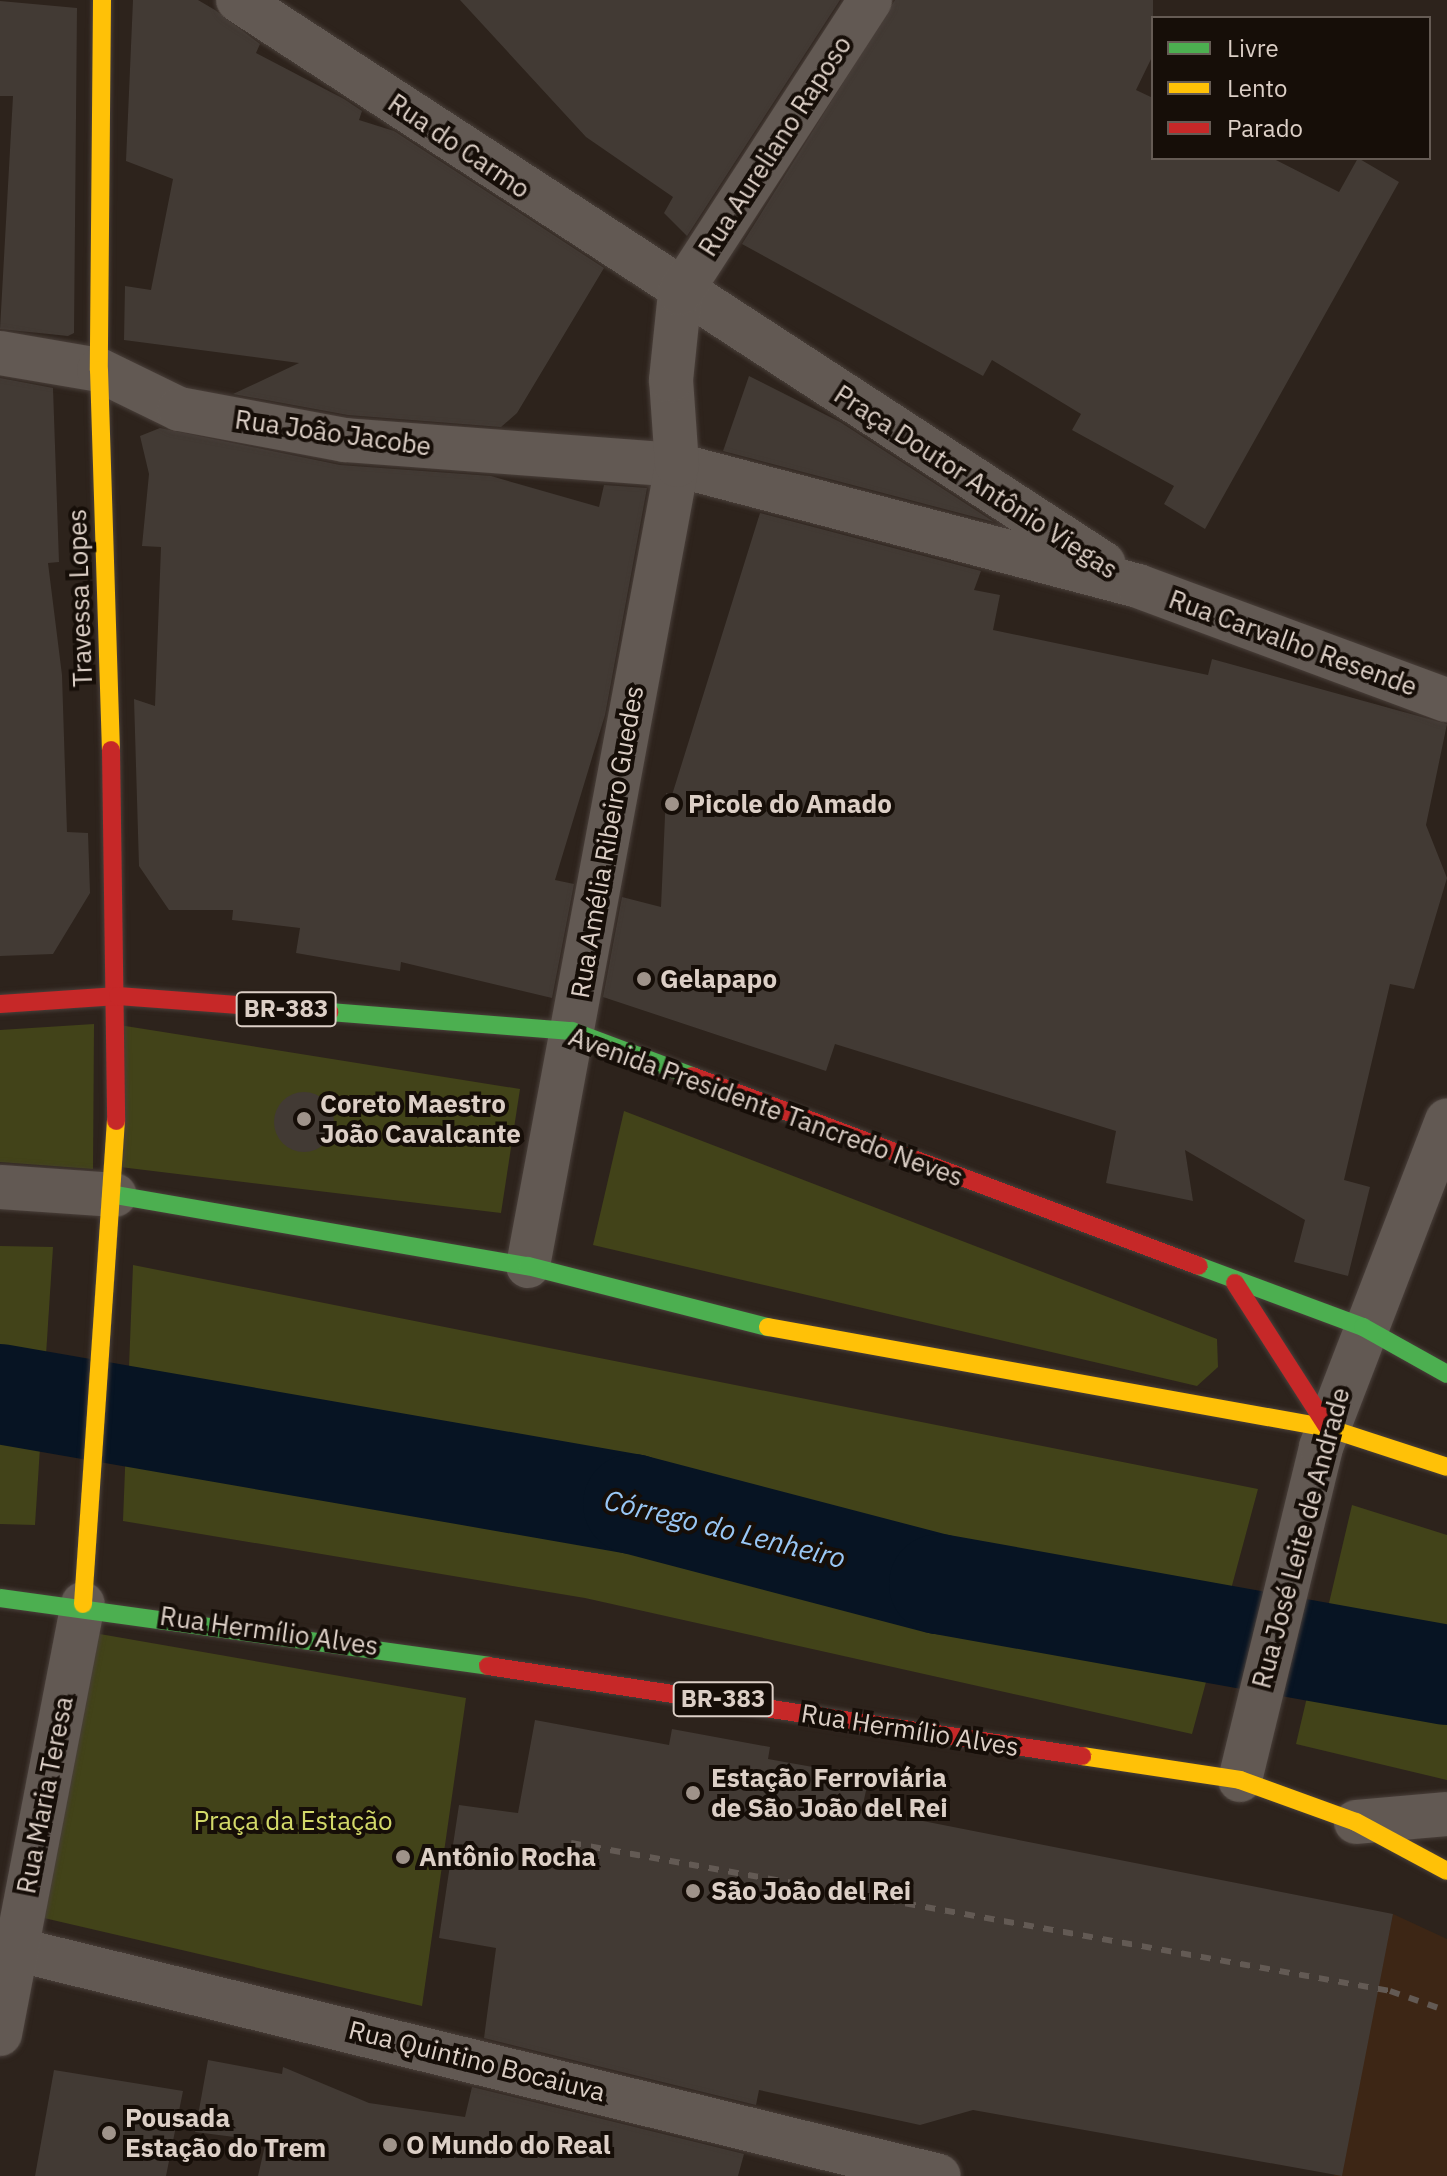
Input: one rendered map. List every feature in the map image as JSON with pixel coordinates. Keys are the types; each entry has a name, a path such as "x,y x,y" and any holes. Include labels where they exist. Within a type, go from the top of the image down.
{"main road":[{"name":"Travessa Lopes","path":"83,1604 113,1215 118,996 99,370 102,0"},
{"name":"Avenida Presidente Tancredo Neves","path":"0,1004 118,996 572,1031 1235,1283 1363,1327 1447,1374"},
{"path":"113,1215 528,1266 773,1328 1325,1438 1447,1467"},
{"path":"1235,1283 1325,1438"},
{"name":"BR-383","path":"0,1598 83,1604"},
{"name":"Rua Hermílio Alves","path":"83,1604 1240,1780 1356,1822"},
{"name":"BR-383","path":"1356,1822 1447,1871"}],"street":[{"name":"Rua do Carmo","path":"238,0 680,293"},
{"name":"Rua Aureliano Raposo","path":"680,293 870,0"},
{"path":"677,465 671,380 680,293"},
{"name":"Praça Doutor Antônio Viegas","path":"680,293 1138,586"},
{"name":"Rua João Jacobe","path":"0,353 99,370 179,409 345,440 677,465"},
{"name":"Praça Doutor Antônio Viegas","path":"677,465 1138,586"},
{"name":"Rua Amélia Ribeiro Guedes","path":"528,1266 677,465"},
{"name":"Rua Carvalho Resende","path":"1138,586 1447,700"},
{"name":"Rua José Leite de Andrade","path":"1240,1780 1258,1694 1325,1438 1363,1327 1447,1121"},
{"path":"0,1187 113,1215"},
{"name":"Rua Maria Teresa","path":"0,2034 83,1604"},
{"name":"Rua Hermílio Alves","path":"1356,1822 1447,1814"},
{"name":"Rua Quintino Bocaiuva","path":"15,1949 939,2176"}],"shaded area":[{"path":"1393,1914 1447,1939 1447,2176 1334,2176"}],"green space":[{"path":"94,1024 93,1169 0,1162 0,1030"},
{"path":"119,1025 520,1089 501,1213 120,1167"},
{"path":"624,1111 1217,1339 1218,1367 1197,1386 593,1245"},
{"path":"0,1246 53,1247 35,1525 0,1524"},
{"path":"133,1265 1258,1489 1192,1734 585,1598 123,1521"},
{"path":"1352,1505 1447,1535 1447,1780 1296,1744"},
{"name":"Praça da Estação","path":"94,1633 466,1698 422,2006 44,1918"}],"building":[{"path":"133,0 198,0 260,44 256,53 344,99 362,111 359,120 394,131 604,268 517,413 501,427 348,415 233,394 299,363 124,340 125,286 151,290 173,179 126,161"},
{"path":"460,0 840,0 687,236 664,213 673,197 586,137"},
{"path":"895,0 1153,0 1151,59 1136,90 1151,97 1151,160 1276,160 1339,192 1357,160 1361,160 1399,182 1205,529 1164,504 1174,486 1072,430 1081,414 992,360 983,376 742,244"},
{"path":"0,1 77,8 74,333 68,336 0,329 13,96 0,96"},
{"path":"749,376 840,422 994,522 723,451"},
{"path":"0,378 53,388 59,562 48,563 62,675 67,832 88,833 90,893 53,954 0,956"},
{"path":"160,428 340,465 491,476 599,507 604,485 647,488 605,715 555,880 574,884 552,998 401,962 400,971 296,953 300,928 232,920 233,910 169,910 139,866 134,699 155,706 161,547 142,546 149,474 140,436"},
{"path":"760,513 981,571 974,590 1000,595 993,630 1208,675 1212,659 1447,724 1426,825 1447,878 1414,989 1390,984 1344,1180 1370,1187 1348,1276 1294,1262 1305,1220 1185,1150 1193,1201 1106,1183 1116,1131 835,1044 826,1071 603,997 622,897 661,907 666,793 672,795"},
{"name":"Coreto Maestro João Cavalcante","path":"304,1092 325,1101 334,1122 325,1143 304,1152 283,1143 274,1122 283,1101"},
{"path":"535,1720 669,1745 672,1729 770,1747 768,1759 869,1777 862,1809 1393,1914 1342,2176 973,2110 920,2125 759,2090 756,2105 484,2038 496,1948 439,1938 459,1805 518,1813"},
{"path":"208,2060 282,2074 283,2067 369,2103 465,2117 472,2087 744,2154 738,2176 258,2176 266,2141 195,2132"},
{"name":"Pousada Estação do Trem","path":"54,2070 183,2091 166,2176 35,2176"}],"waterway":[{"name":"Córrego do Lenheiro","path":"0,1394 633,1504 939,1584 1447,1675"}],"railway":[{"path":"571,1843 1390,1991 1447,2011"}],"traffic: fast":[{"path":"329,1012 572,1031 692,1076"},
{"path":"115,1195 528,1266 768,1327"},
{"path":"1199,1266 1363,1327 1447,1374"},
{"path":"0,1598 488,1666"}],"traffic: slow":[{"path":"102,0 99,370 111,750"},
{"path":"83,1604 116,1121"},
{"path":"768,1327 1328,1428 1447,1467"},
{"path":"1082,1756 1240,1780 1356,1822 1447,1871"}],"traffic: jam":[{"path":"111,750 116,1121"},
{"path":"0,1004 118,996 329,1012"},
{"path":"692,1076 1199,1266"},
{"path":"1235,1283 1328,1428"},
{"path":"488,1666 1082,1756"}],"place":[{"name":"Picole do Amado","path":"672,804"},
{"name":"Gelapapo","path":"644,979"},
{"name":"Coreto Maestro João Cavalcante","path":"304,1119"},
{"name":"Estação Ferroviária de São João del Rei","path":"693,1793"},
{"name":"Antônio Rocha","path":"403,1857"},
{"name":"São João del Rei","path":"693,1891"},
{"name":"Pousada Estação do Trem","path":"109,2133"},
{"name":"O Mundo do Real","path":"390,2145"}]}
